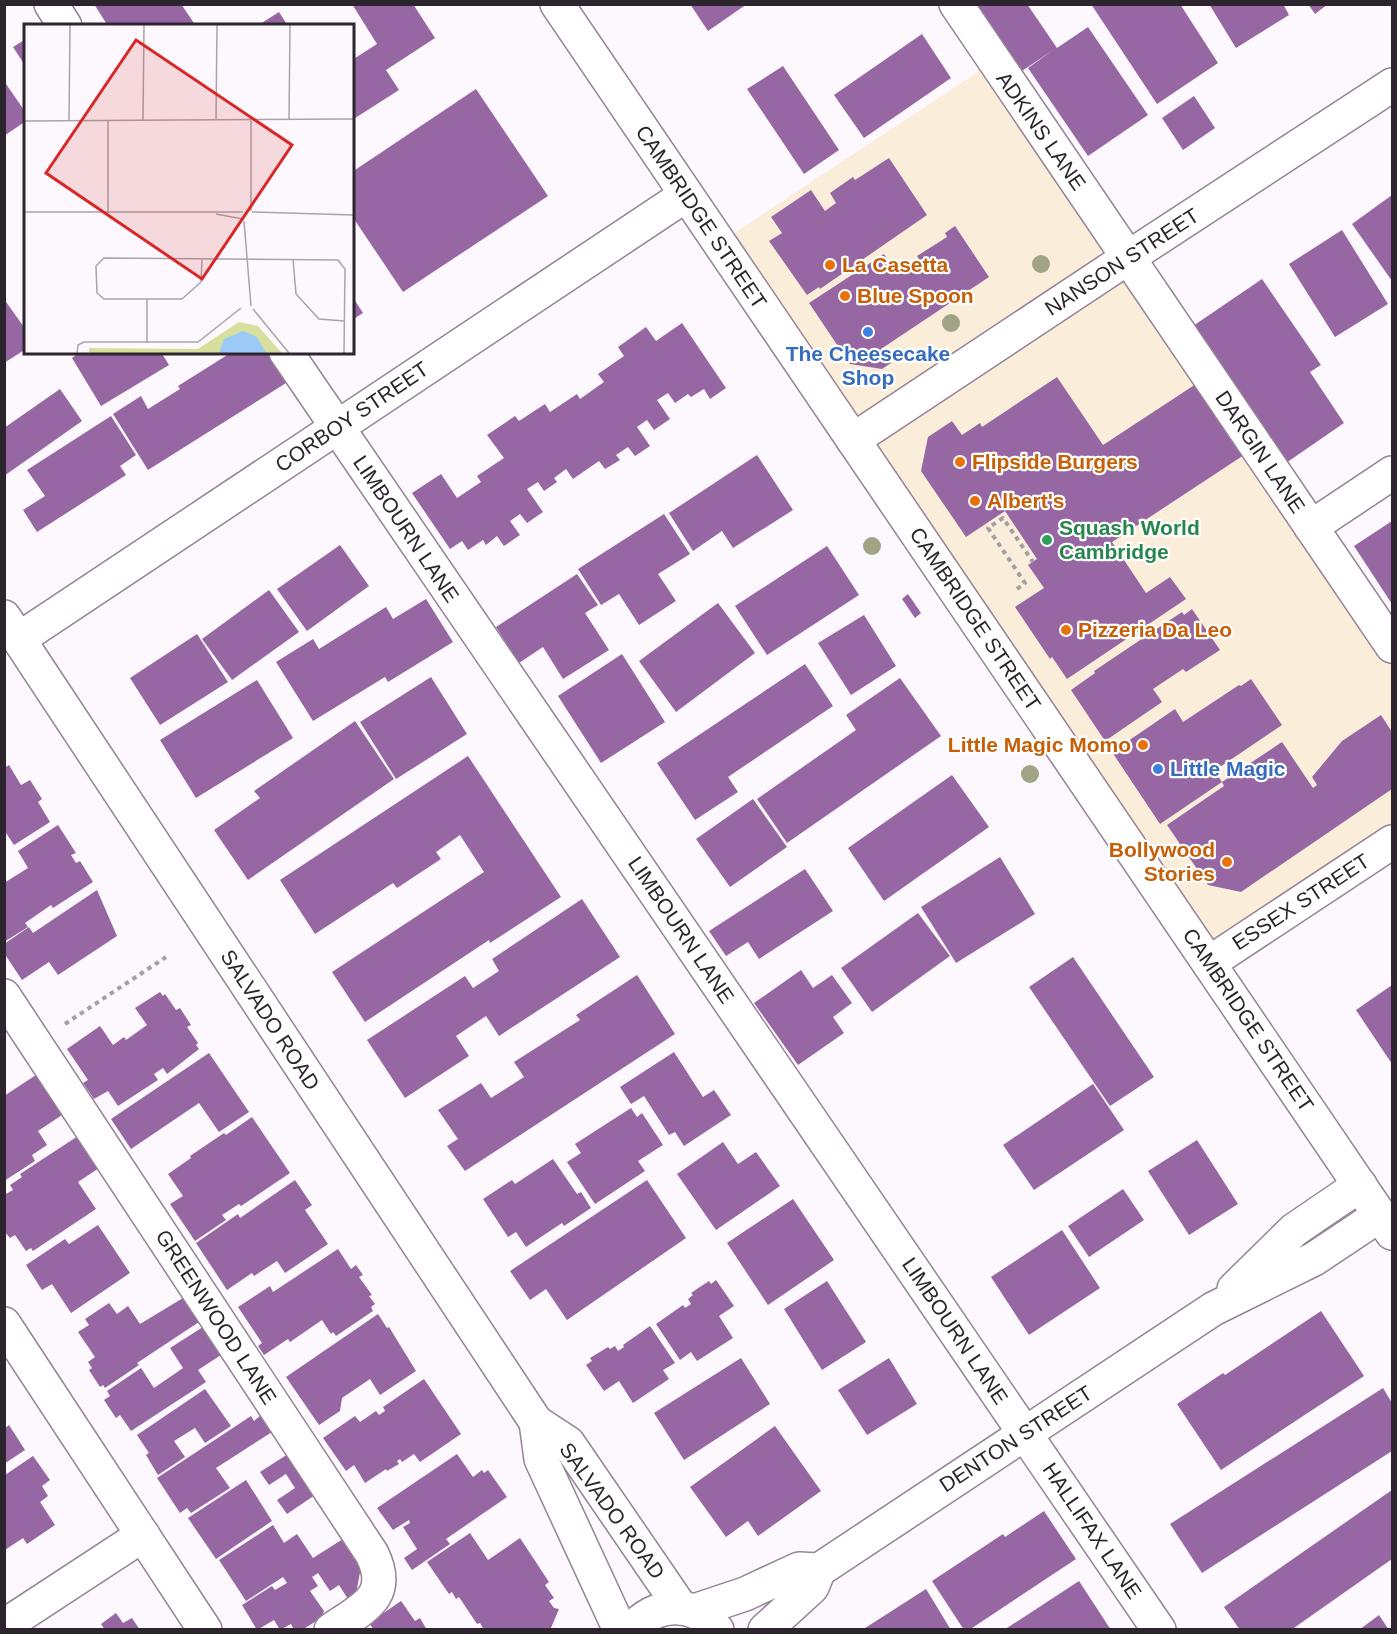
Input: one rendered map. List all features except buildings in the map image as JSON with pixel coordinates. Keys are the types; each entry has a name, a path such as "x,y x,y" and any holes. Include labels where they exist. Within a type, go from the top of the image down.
{"street":[{"path":"51,4 64,24"},
{"name":"CAMBRIDGE STREET","path":"557,4 1386,1224"},
{"name":"ADKINS LANE","path":"956,4 993,62 1129,257"},
{"name":"NANSON STREET","path":"853,440 1392,85"},
{"name":"CORBOY STREET","path":"12,628 337,427 686,195"},
{"name":"DARGIN LANE","path":"1129,257 1392,646"},
{"name":"LIMBOURN LANE","path":"287,354 1025,1433"},
{"path":"1311,527 1392,473"},
{"name":"SALVADO ROAD","path":"12,628 536,1422 568,1443 697,1616"},
{"name":"ESSEX STREET","path":"1209,963 1392,842"},
{"name":"GREENWOOD LANE","path":"4,996 372,1554 379,1570 380,1585 373,1599 332,1629"},
{"name":"DENTON STREET","path":"1213,1309 1294,1230 1360,1185"},
{"name":"DENTON STREET","path":"765,1629 812,1587 819,1570 1213,1309 1386,1224"},
{"path":"4,1324 205,1629"},
{"name":"SALVADO ROAD","path":"536,1422 541,1459 620,1629"},
{"name":"HALLIFAX LANE","path":"1025,1433 1159,1629"},
{"path":"4,1626 143,1535"},
{"name":"DENTON STREET","path":"632,1629 642,1618 654,1611 668,1607 697,1616 799,1569 819,1570"}],"path":[{"path":"1017,589 1025,583 988,528 1003,518 1033,562"},
{"path":"36,1043 166,957"}],"shaded area":[{"path":"993,62 1392,646 1392,838 1211,951 724,240"}],"place":[{"name":"La Casetta","path":"830,265"},
{"name":"Blue Spoon","path":"845,296"},
{"name":"The Cheesecake Shop","path":"868,332"},
{"name":"Flipside Burgers","path":"960,462"},
{"name":"Albert's","path":"975,501"},
{"name":"Squash World Cambridge","path":"1047,540"},
{"name":"Pizzeria Da Leo","path":"1066,630"},
{"name":"Little Magic Momo","path":"1143,745"},
{"name":"Little Magic","path":"1158,769"},
{"name":"Bollywood Stories","path":"1227,862"}]}
